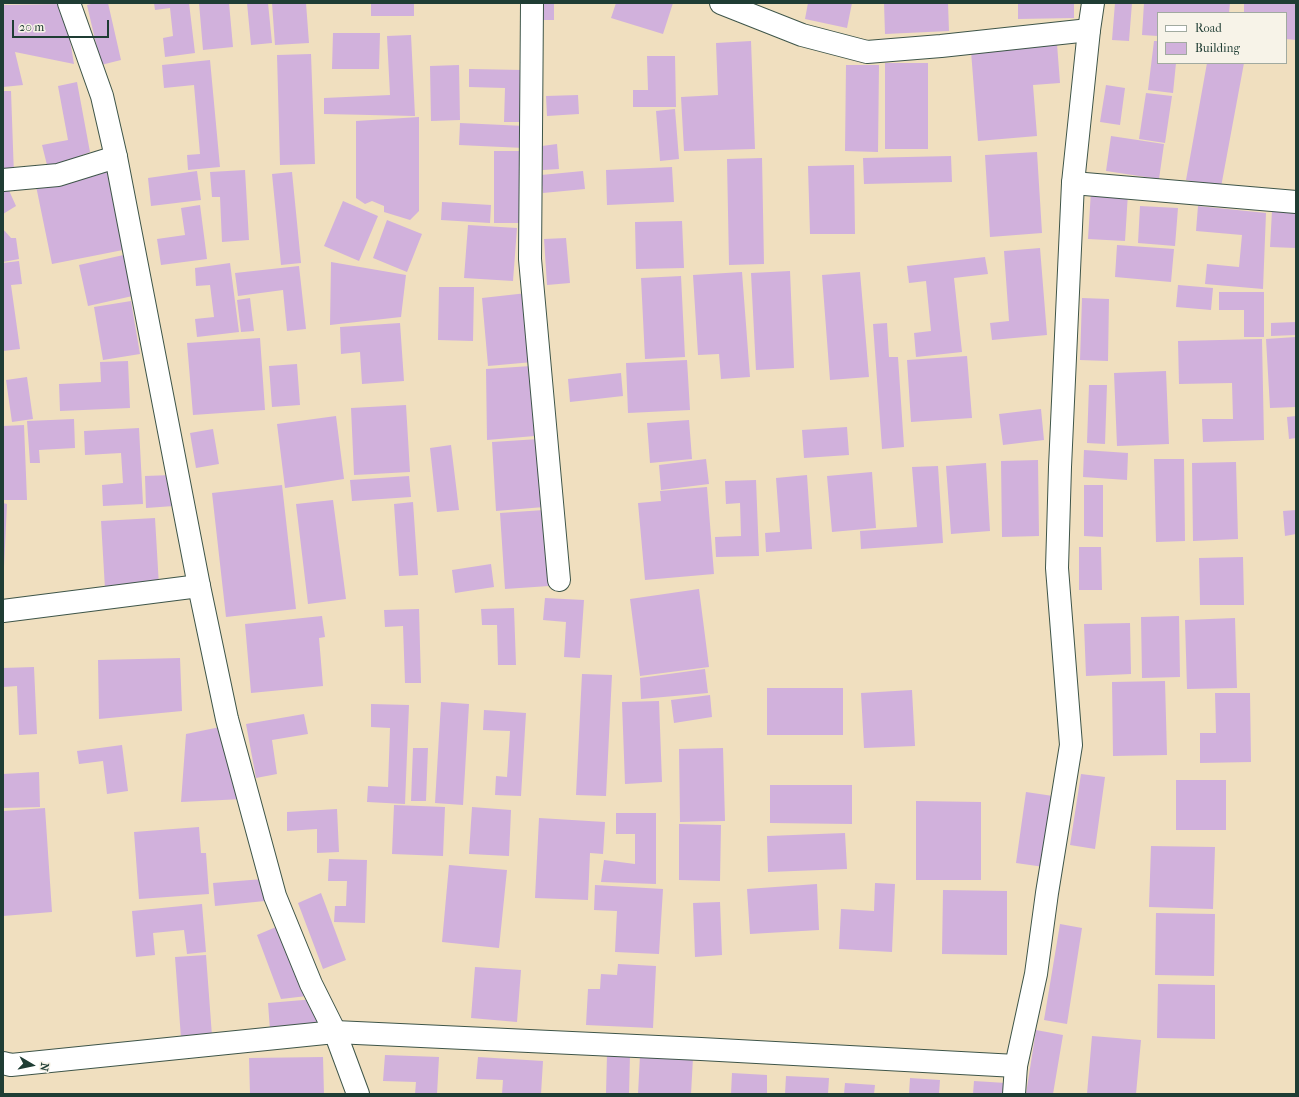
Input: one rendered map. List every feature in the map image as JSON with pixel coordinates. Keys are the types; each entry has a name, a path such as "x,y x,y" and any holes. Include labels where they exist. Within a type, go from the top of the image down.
{"street":[{"path":"69,3 102,96 116,157 199,586 227,719 275,896 311,984 335,1032 358,1094"},
{"path":"532,3 530,259 559,580"},
{"path":"721,3 802,35 867,52 941,46 1088,30"},
{"path":"1014,1094 1016,1066 1036,974 1047,894 1071,745 1057,568 1073,183 1088,30 1093,3"},
{"path":"3,180 58,175 116,157"},
{"path":"1073,183 1296,202"},
{"path":"3,611 199,586"},
{"path":"3,1063 11,1065 335,1032 1016,1066"}],"building":[{"path":"95,3 108,3 121,60 101,65 87,5"},
{"path":"154,3 189,3 195,53 165,57 163,38 173,36 170,8 155,10"},
{"path":"199,3 229,3 233,47 203,50"},
{"path":"247,3 268,3 272,43 251,45"},
{"path":"272,3 306,3 309,43 275,45"},
{"path":"371,3 414,3 414,16 371,16"},
{"path":"535,3 554,3 554,20 535,20"},
{"path":"616,3 673,3 663,34 611,18"},
{"path":"808,3 852,3 847,28 805,19"},
{"path":"884,3 948,3 949,31 885,34"},
{"path":"1018,3 1074,3 1074,18 1018,19"},
{"path":"1115,3 1132,3 1129,41 1112,40"},
{"path":"1144,3 1230,3 1229,12 1157,12 1157,36 1142,35"},
{"path":"1244,3 1296,3 1296,40 1287,39 1287,12 1244,12"},
{"path":"64,4 74,64 15,52 23,85 3,87 3,5"},
{"path":"333,33 380,33 379,69 332,69"},
{"path":"411,35 415,116 324,114 324,98 390,95 387,36"},
{"path":"751,41 755,149 684,151 681,97 718,95 716,43"},
{"path":"1154,41 1157,41 1157,64 1176,64 1173,93 1148,90"},
{"path":"1057,44 1060,83 1033,85 1037,136 978,141 971,51"},
{"path":"311,54 315,164 280,165 277,55"},
{"path":"647,56 675,56 676,107 633,107 633,90 648,90"},
{"path":"210,60 220,167 188,170 187,155 200,154 194,85 164,88 162,65"},
{"path":"885,63 928,63 928,149 885,149"},
{"path":"1207,64 1244,64 1221,187 1186,180"},
{"path":"459,65 460,120 431,121 430,66"},
{"path":"846,65 879,65 878,152 845,151"},
{"path":"469,69 524,70 524,122 504,122 505,88 469,87"},
{"path":"77,82 90,152 48,169 42,145 68,140 58,86"},
{"path":"1106,85 1125,88 1120,125 1100,122"},
{"path":"3,91 11,91 14,176 3,176"},
{"path":"1146,93 1172,96 1165,143 1139,139"},
{"path":"578,95 579,114 547,116 546,96"},
{"path":"675,109 679,159 660,161 656,111"},
{"path":"419,117 419,211 410,220 384,212 384,206 372,201 365,204 356,198 356,121"},
{"path":"460,123 525,126 524,148 459,145"},
{"path":"1111,136 1164,144 1159,179 1106,171"},
{"path":"557,144 559,169 543,170 542,146"},
{"path":"494,151 524,151 525,223 494,223"},
{"path":"1037,152 1042,233 990,237 985,155"},
{"path":"951,156 952,182 864,184 863,158"},
{"path":"762,158 764,264 729,265 727,159"},
{"path":"854,165 855,234 810,234 808,166"},
{"path":"106,167 123,250 52,264 35,181"},
{"path":"672,167 674,202 607,205 606,170"},
{"path":"245,170 249,240 222,242 220,197 212,197 210,172"},
{"path":"197,171 201,200 151,206 148,178"},
{"path":"583,171 585,189 543,193 541,175"},
{"path":"292,172 301,263 281,265 272,174"},
{"path":"7,186 16,206 3,214 3,188"},
{"path":"1091,191 1128,193 1125,241 1088,239"},
{"path":"343,201 378,216 359,261 324,246"},
{"path":"442,202 491,205 490,223 441,220"},
{"path":"200,205 207,259 161,265 157,239 185,235 181,208"},
{"path":"1140,206 1178,208 1175,246 1138,243"},
{"path":"1198,206 1266,213 1263,289 1205,284 1207,264 1239,267 1242,235 1196,231"},
{"path":"1272,211 1296,212 1296,248 1270,247"},
{"path":"387,220 422,234 407,272 373,258"},
{"path":"682,221 684,268 636,269 635,222"},
{"path":"468,225 517,228 513,281 464,278"},
{"path":"3,229 11,238 16,238 19,259 3,262"},
{"path":"566,238 570,283 547,285 544,239"},
{"path":"1117,245 1174,249 1171,282 1115,277"},
{"path":"1040,248 1047,335 992,340 990,323 1009,321 1004,251"},
{"path":"128,254 137,295 88,306 79,265"},
{"path":"985,257 988,274 954,278 962,352 916,357 914,333 931,331 926,281 909,283 907,266"},
{"path":"19,261 22,284 11,285 20,349 3,351 3,263"},
{"path":"331,262 406,275 401,317 330,325"},
{"path":"230,263 239,332 197,337 195,319 214,317 210,285 196,286 195,268"},
{"path":"299,266 306,329 287,331 283,290 238,296 235,273"},
{"path":"790,271 794,368 756,370 751,273"},
{"path":"742,272 750,377 721,379 719,354 698,355 693,275"},
{"path":"860,272 869,377 830,380 822,275"},
{"path":"681,276 685,357 645,359 641,278"},
{"path":"1178,285 1213,288 1211,310 1176,307"},
{"path":"439,287 474,287 473,341 438,340"},
{"path":"1219,292 1264,292 1264,337 1244,337 1244,310 1219,310"},
{"path":"527,293 533,362 488,366 482,298"},
{"path":"250,298 254,331 241,332 237,300"},
{"path":"1082,298 1109,299 1108,361 1080,360"},
{"path":"131,301 140,354 103,360 94,307"},
{"path":"1296,322 1296,335 1271,336 1271,323"},
{"path":"400,323 404,381 362,384 360,352 341,354 340,327"},
{"path":"887,323 889,357 898,357 904,447 882,449 873,324"},
{"path":"1296,337 1296,407 1270,408 1266,339"},
{"path":"260,338 265,410 193,415 187,343"},
{"path":"1262,339 1264,440 1203,442 1202,419 1233,419 1232,383 1179,384 1178,341"},
{"path":"967,356 972,418 911,422 907,360"},
{"path":"687,360 690,410 628,413 626,363"},
{"path":"128,361 130,408 60,411 59,384 101,382 100,362"},
{"path":"297,364 300,405 272,407 269,366"},
{"path":"531,366 535,436 487,440 486,369"},
{"path":"1166,371 1169,444 1117,446 1114,373"},
{"path":"621,373 623,396 570,402 568,379"},
{"path":"27,377 33,419 12,422 6,380"},
{"path":"1089,385 1107,385 1105,444 1087,443"},
{"path":"406,405 410,472 354,475 351,408"},
{"path":"1041,409 1044,440 1003,445 999,414"},
{"path":"336,416 344,479 285,488 277,424"},
{"path":"1296,416 1296,438 1289,439 1287,417"},
{"path":"74,419 75,448 39,450 40,463 30,463 27,421"},
{"path":"689,420 692,459 650,463 647,423"},
{"path":"24,425 27,500 3,500 3,426"},
{"path":"847,427 849,455 804,458 802,430"},
{"path":"139,428 143,504 103,506 102,485 123,483 121,453 85,455 84,431"},
{"path":"213,429 219,464 196,468 190,433"},
{"path":"539,439 544,507 496,511 492,442"},
{"path":"451,445 459,510 437,512 430,448"},
{"path":"1084,450 1128,453 1127,480 1083,477"},
{"path":"706,459 709,484 661,490 659,465"},
{"path":"1154,459 1184,459 1185,541 1156,542"},
{"path":"1038,460 1039,536 1002,537 1001,461"},
{"path":"1236,462 1238,539 1193,541 1192,463"},
{"path":"986,463 990,531 951,534 946,466"},
{"path":"938,466 943,543 861,549 860,531 917,527 912,467"},
{"path":"872,472 876,528 832,532 827,476"},
{"path":"172,475 174,506 146,508 145,476"},
{"path":"807,475 812,549 766,552 765,533 780,532 776,478"},
{"path":"409,476 411,497 352,501 350,480"},
{"path":"756,480 759,556 716,557 715,537 741,536 740,503 726,504 725,481"},
{"path":"282,485 296,609 226,617 212,493"},
{"path":"1084,485 1103,485 1103,537 1084,536"},
{"path":"707,487 714,574 645,580 638,503 661,501 660,491"},
{"path":"333,500 346,599 308,604 296,504"},
{"path":"413,502 418,575 399,576 394,504"},
{"path":"3,503 7,504 4,567 3,567"},
{"path":"544,510 549,586 505,589 500,513"},
{"path":"1296,510 1296,534 1285,536 1283,511"},
{"path":"155,518 159,586 105,589 101,521"},
{"path":"1079,547 1101,547 1102,590 1079,590"},
{"path":"1243,557 1244,605 1200,605 1199,558"},
{"path":"491,564 494,587 455,593 452,570"},
{"path":"699,589 709,667 640,676 630,599"},
{"path":"545,598 584,600 580,658 564,657 566,622 543,620"},
{"path":"514,608 516,665 498,665 497,625 482,625 481,609"},
{"path":"419,609 421,683 405,683 403,626 385,627 384,610"},
{"path":"322,616 325,637 319,638 323,686 251,693 245,624"},
{"path":"1179,616 1180,677 1142,678 1141,617"},
{"path":"1235,618 1237,688 1187,689 1185,620"},
{"path":"1130,623 1131,674 1086,676 1084,624"},
{"path":"180,658 182,711 99,719 98,660"},
{"path":"34,667 37,734 19,735 17,686 3,687 3,668"},
{"path":"705,669 708,693 641,699 640,678"},
{"path":"582,674 612,675 606,796 576,795"},
{"path":"1165,681 1167,755 1113,756 1112,682"},
{"path":"767,688 843,688 843,735 767,735"},
{"path":"912,690 915,746 864,748 861,693"},
{"path":"1215,693 1250,693 1251,762 1200,763 1200,733 1216,733"},
{"path":"710,695 712,717 674,723 671,700"},
{"path":"659,701 662,782 625,784 622,702"},
{"path":"441,702 469,704 463,805 435,803"},
{"path":"371,704 409,705 405,804 367,802 368,786 388,787 390,728 371,727"},
{"path":"484,710 526,713 521,796 495,795 496,776 507,777 510,731 483,730"},
{"path":"304,714 308,734 272,740 277,774 256,778 246,724"},
{"path":"225,726 243,799 181,802 186,734"},
{"path":"122,745 128,791 107,794 103,761 79,764 77,751"},
{"path":"413,748 428,748 426,801 411,801"},
{"path":"723,748 725,821 680,822 679,749"},
{"path":"39,772 40,807 3,808 3,774"},
{"path":"1081,774 1105,777 1095,849 1070,845"},
{"path":"1176,780 1226,780 1226,830 1176,830"},
{"path":"770,785 852,785 852,824 770,823"},
{"path":"1026,792 1053,796 1044,867 1016,863"},
{"path":"916,801 981,802 981,880 916,880"},
{"path":"394,805 445,807 443,856 392,854"},
{"path":"472,807 511,810 509,856 469,854"},
{"path":"45,808 52,912 3,916 3,811"},
{"path":"337,809 339,852 317,853 317,829 287,831 287,812"},
{"path":"616,813 656,813 656,884 601,882 604,860 635,864 635,834 616,834"},
{"path":"539,818 605,822 603,854 590,853 588,900 535,898"},
{"path":"679,824 721,825 720,881 679,880"},
{"path":"199,827 201,853 206,853 209,894 139,899 134,832"},
{"path":"845,833 847,869 768,872 767,836"},
{"path":"1151,846 1215,847 1213,909 1149,907"},
{"path":"329,859 367,860 365,923 334,922 335,906 346,906 347,881 328,881"},
{"path":"449,865 507,870 499,948 442,942"},
{"path":"263,879 265,901 215,906 213,883"},
{"path":"875,883 895,884 892,952 839,949 841,909 874,911"},
{"path":"817,884 819,930 750,934 747,889"},
{"path":"595,885 663,889 659,954 615,952 617,911 594,910"},
{"path":"943,890 1007,891 1007,955 942,954"},
{"path":"321,893 346,960 323,969 298,903"},
{"path":"720,902 722,955 695,957 693,903"},
{"path":"202,904 206,952 187,954 184,930 153,933 155,955 136,957 132,911"},
{"path":"1156,913 1215,914 1214,976 1155,975"},
{"path":"1060,924 1082,928 1067,1024 1044,1020"},
{"path":"276,927 307,996 281,999 257,935"},
{"path":"206,955 212,1036 181,1038 175,957"},
{"path":"618,964 656,966 653,1028 586,1025 588,989 600,989 601,974 617,975"},
{"path":"475,967 521,970 517,1022 471,1018"},
{"path":"1158,984 1215,985 1215,1039 1157,1038"},
{"path":"315,999 318,1026 270,1030 268,1003"},
{"path":"1036,1030 1063,1035 1053,1094 1026,1094"},
{"path":"1092,1036 1141,1040 1136,1094 1087,1094"},
{"path":"607,1054 630,1055 629,1094 606,1094"},
{"path":"385,1055 439,1057 437,1094 415,1094 416,1082 383,1081"},
{"path":"640,1055 693,1058 691,1094 638,1094"},
{"path":"323,1057 324,1094 250,1094 249,1058"},
{"path":"478,1057 543,1061 541,1094 502,1094 503,1080 476,1079"},
{"path":"732,1073 767,1075 767,1094 731,1094"},
{"path":"786,1076 829,1078 828,1094 785,1094"},
{"path":"910,1078 940,1080 939,1094 909,1094"},
{"path":"974,1081 1006,1083 1005,1094 973,1094"},
{"path":"845,1083 875,1085 874,1094 844,1094"}]}
